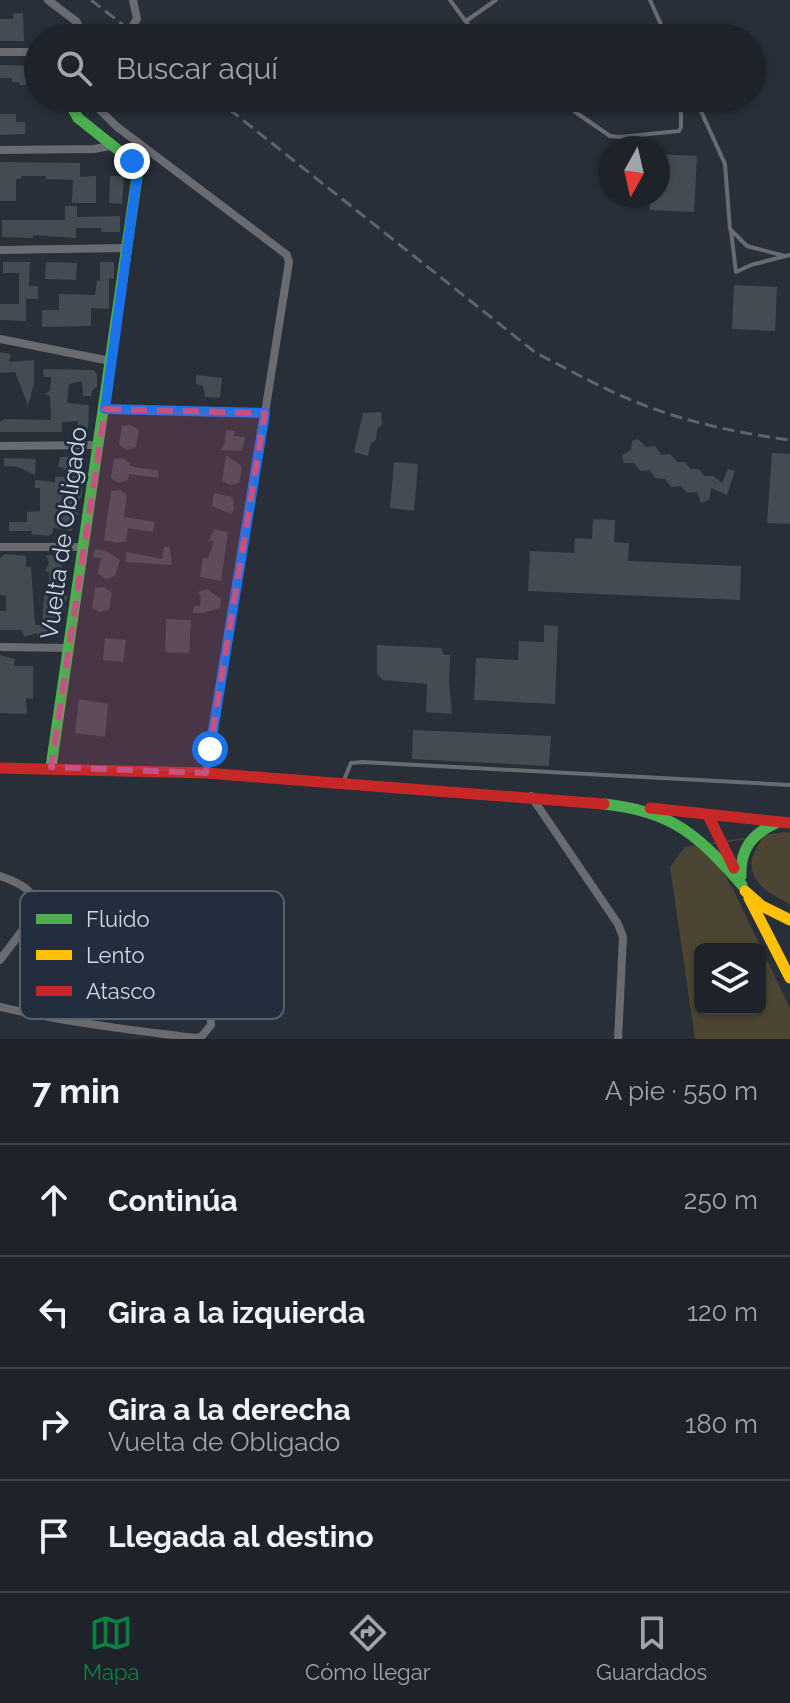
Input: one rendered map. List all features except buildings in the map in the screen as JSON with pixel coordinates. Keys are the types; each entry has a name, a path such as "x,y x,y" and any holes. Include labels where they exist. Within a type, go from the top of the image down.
{"main road":[{"name":"Vuelta de Obligado","path":"51,767 138,170 132,161 110,146 75,112"},
{"path":"0,768 206,773 531,796 784,822"},
{"path":"637,807 693,835 720,858 762,906 790,920"},
{"path":"708,815 790,978"},
{"path":"744,888 740,858 747,843 758,831 784,822"}],"street":[{"path":"48,0 78,24"},
{"path":"133,0 137,19 134,24"},
{"path":"0,52 24,52"},
{"path":"102,112 116,126 287,255 289,262 206,773"},
{"path":"0,150 94,149 110,146"},
{"path":"0,250 126,248"},
{"path":"0,339 110,361"},
{"path":"105,409 265,413"},
{"path":"0,446 99,445"},
{"path":"0,547 84,547"},
{"path":"0,647 70,648"},
{"path":"531,796 618,924 623,937 618,1039"},
{"path":"0,876 15,881 29,891"},
{"path":"0,960 20,934"},
{"path":"0,1007 20,1012"},
{"path":"51,1019 196,1038 202,1036 211,1025 211,1019"}],"lane":[{"path":"450,0 468,24"},
{"path":"466,21 496,0"},
{"path":"650,0 661,24"},
{"path":"575,112 610,136 619,137 679,131 681,112"},
{"path":"701,112 725,164 736,272 788,256"},
{"path":"730,229 747,246 788,256"},
{"path":"344,783 351,763 362,762 790,785"}],"highlighted area":[{"path":"105,409 265,413 206,773 51,767"}],"shaded area":[{"path":"790,833 790,904 761,886 753,873 753,855 763,837 698,846 719,866 759,943 694,943 694,1015 766,1015 766,958 790,1008 790,1039 695,1039 670,867 685,847"}],"railway":[{"path":"91,0 122,24"},
{"path":"233,112 536,353 614,393 659,411 714,426 790,440"}],"traffic: fast":[{"path":"51,767 138,170 132,161 78,118 75,112"},
{"path":"604,804 648,813 682,828 711,852 742,885"},
{"path":"741,876 745,850 754,837 776,823"}],"traffic: slow":[{"path":"745,891 762,906 790,920"},
{"path":"749,898 790,978"}],"traffic: jam":[{"path":"0,768 206,773 604,804"},
{"path":"650,808 790,823"},
{"path":"708,815 734,868"}],"route":[{"path":"132,161 138,170 105,409 265,413 210,749"}]}
